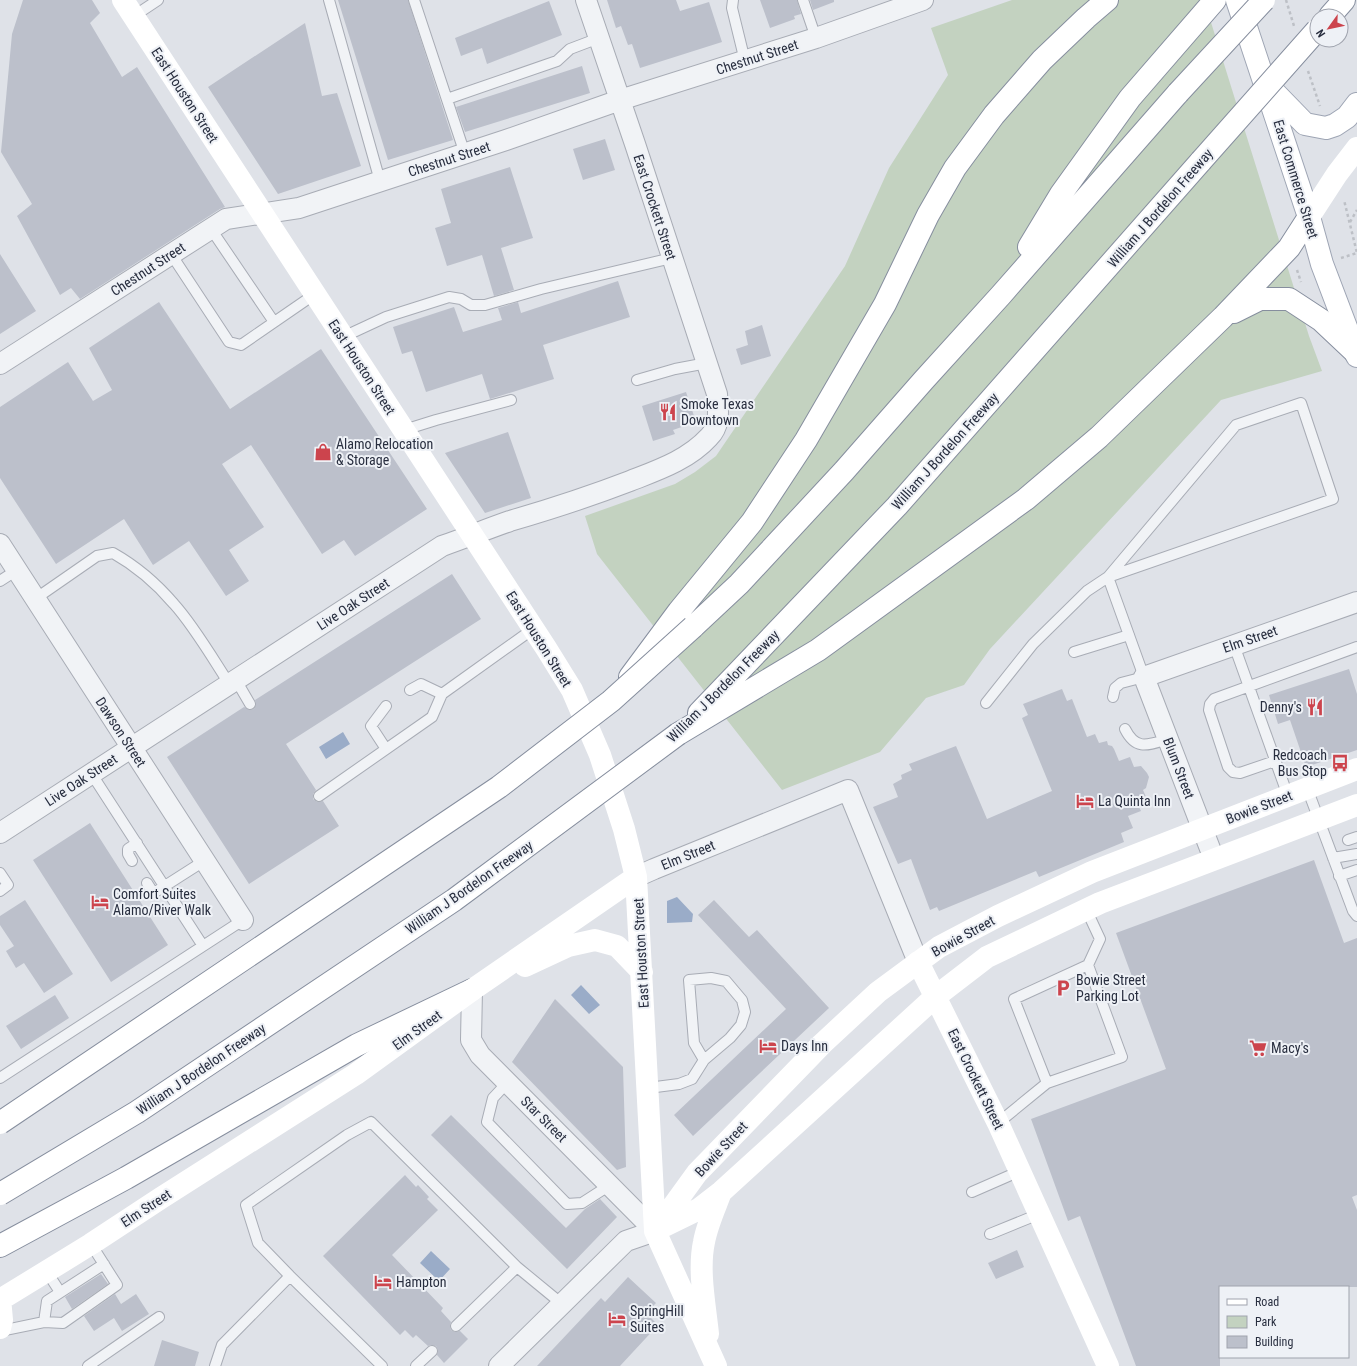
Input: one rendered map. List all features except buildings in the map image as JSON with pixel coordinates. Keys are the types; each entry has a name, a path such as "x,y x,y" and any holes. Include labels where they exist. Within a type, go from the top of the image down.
{"main road":[{"path":"0,1123 499,787 611,701 686,619 806,440 885,304 928,215 955,168 994,115 1042,60 1107,0"},
{"path":"1002,295 1061,194 1130,98 1215,0"},
{"name":"East Commerce Street","path":"1237,0 1309,217 1322,264 1356,354"},
{"path":"686,619 739,584 839,476 1002,295 1178,93 1264,0"},
{"path":"1337,8 1344,0"},
{"name":"East Houston Street","path":"129,8 572,690 600,755 624,829 636,877 655,1231 713,1360"},
{"name":"William J Bordelon Freeway","path":"0,1194 137,1112 454,900 678,734 897,506 1309,39"},
{"path":"1265,82 1305,124 1326,128 1335,125 1347,117 1357,104"},
{"path":"678,734 818,650 1026,499 1099,437 1222,317 1289,248 1337,174 1357,148"},
{"path":"1222,317 1260,299 1289,299 1321,320 1356,354"},
{"name":"Bowie Street","path":"655,1231 697,1173 817,1050 878,992 939,948 998,916 1085,875 1357,768"},
{"name":"Bowie Street","path":"655,1231 699,1209 721,1192 935,997 987,957 1086,909 1357,804"},
{"name":"Elm Street","path":"0,1299 47,1272 356,1074 472,990 636,877"},
{"path":"490,978 530,965 568,946 595,940 618,946 642,972"},
{"name":"East Crockett Street","path":"918,962 998,1123 1108,1366"},
{"path":"0,1246 126,1178 357,1045 472,990"},
{"path":"713,1360 702,1281 703,1251 704,1241 721,1192"},
{"path":"0,1299 2,1320 0,1329"}],"street":[{"name":"East Crockett Street","path":"586,0 717,394 718,416"},
{"name":"Chestnut Street","path":"0,364 226,219 299,208 465,154 620,100 745,62 923,0"},
{"name":"Live Oak Street","path":"0,833 442,546 472,534 594,495 667,466 690,454 710,437 717,425 718,416"},
{"name":"Dawson Street","path":"0,544 243,920"},
{"name":"Elm Street","path":"1144,677 1357,602"},
{"name":"Blum Street","path":"1144,677 1214,859"},
{"name":"East Crockett Street","path":"848,790 918,962"},
{"name":"Elm Street","path":"636,877 848,790"},
{"name":"Star Street","path":"472,990 471,1040 480,1056 655,1231"},
{"name":"Bowie Street","path":"499,1366 626,1241 655,1231"}],"lane":[{"path":"129,8 158,0"},
{"path":"329,0 380,181"},
{"path":"414,0 465,154"},
{"path":"733,0 732,8 745,62"},
{"path":"803,0 816,38"},
{"path":"447,99 557,61 570,48 599,38"},
{"path":"211,229 274,322"},
{"path":"171,254 229,342 241,345 315,294"},
{"path":"343,337 386,317 449,297 461,299 471,305 484,305 541,289 672,258"},
{"path":"637,380 675,369 707,364"},
{"path":"404,430 510,400"},
{"path":"986,703 1033,644 1087,591 1108,577 1333,499 1301,403 1236,424 1108,577"},
{"path":"35,599 97,556 113,553 131,563 174,604 250,704"},
{"path":"0,581 17,570"},
{"path":"1108,577 1144,677 1121,684 1115,688 1113,697"},
{"path":"319,796 432,717 442,694 533,629"},
{"path":"1074,652 1129,635"},
{"path":"1234,645 1275,761 1318,819 1353,911 1357,916"},
{"path":"1275,761 1240,774 1233,772 1228,766 1209,710 1210,704 1214,699 1357,647"},
{"path":"410,690 421,684 442,694"},
{"path":"386,706 372,726 386,749"},
{"path":"1125,729 1130,738 1138,744 1148,745 1168,739"},
{"path":"91,773 204,946"},
{"path":"132,861 128,854 128,849 137,843"},
{"path":"1333,858 1357,854"},
{"path":"147,884 152,891 157,891 204,861"},
{"path":"1339,876 1357,870"},
{"path":"0,872 8,885 0,890"},
{"path":"1047,1083 1014,999 1088,965 1100,939 1086,909"},
{"path":"0,1078 243,920"},
{"path":"998,1123 1047,1083 1122,1056 1088,965"},
{"path":"648,1088 679,1084 692,1079 704,1060 730,1038 741,1025 745,1012 742,1000 726,981 711,978 689,980 694,1043 704,1060"},
{"path":"507,1083 494,1098 487,1122 568,1204 582,1204 610,1185"},
{"path":"382,1366 258,1243 246,1204 347,1135 371,1122 517,1267 562,1304"},
{"path":"972,1192 1020,1171"},
{"path":"990,1234 1039,1214"},
{"path":"0,1329 44,1322 63,1322 117,1285 91,1244"},
{"path":"44,1322 47,1301 104,1264"},
{"path":"456,1326 517,1267"},
{"path":"47,1272 60,1292"},
{"path":"215,1366 222,1345 290,1276"},
{"path":"88,1366 159,1317"},
{"path":"416,1366 432,1351"}],"path":[{"path":"1338,259 1357,253 1342,195"},
{"path":"1350,222 1357,210"},
{"path":"1296,267 1302,284"}],"green space":[{"path":"1012,0 1204,0 1309,336 1322,371 1221,400 990,649 964,685 926,698 880,752 782,790 597,554 585,516 675,484 695,472 716,456 845,266 889,168 948,75 931,28"}],"water":[{"path":"343,732 350,744 326,759 319,747"},
{"path":"677,897 693,914 692,922 667,923 667,901"},
{"path":"581,985 600,1005 589,1014 571,995"},
{"path":"431,1251 450,1269 439,1281 420,1263"}],"place":[{"name":"Smoke Texas Downtown","path":"668,412"},
{"name":"Alamo Relocation & Storage","path":"323,452"},
{"name":"Denny's","path":"1315,707"},
{"name":"Redcoach Bus Stop","path":"1340,763"},
{"name":"La Quinta Inn","path":"1085,801"},
{"name":"Comfort Suites Alamo/River Walk","path":"100,902"},
{"name":"Bowie Street Parking Lot","path":"1063,988"},
{"name":"Days Inn","path":"768,1046"},
{"name":"Macy's","path":"1258,1048"},
{"name":"Hampton","path":"383,1282"},
{"name":"SpringHill Suites","path":"617,1319"}]}
